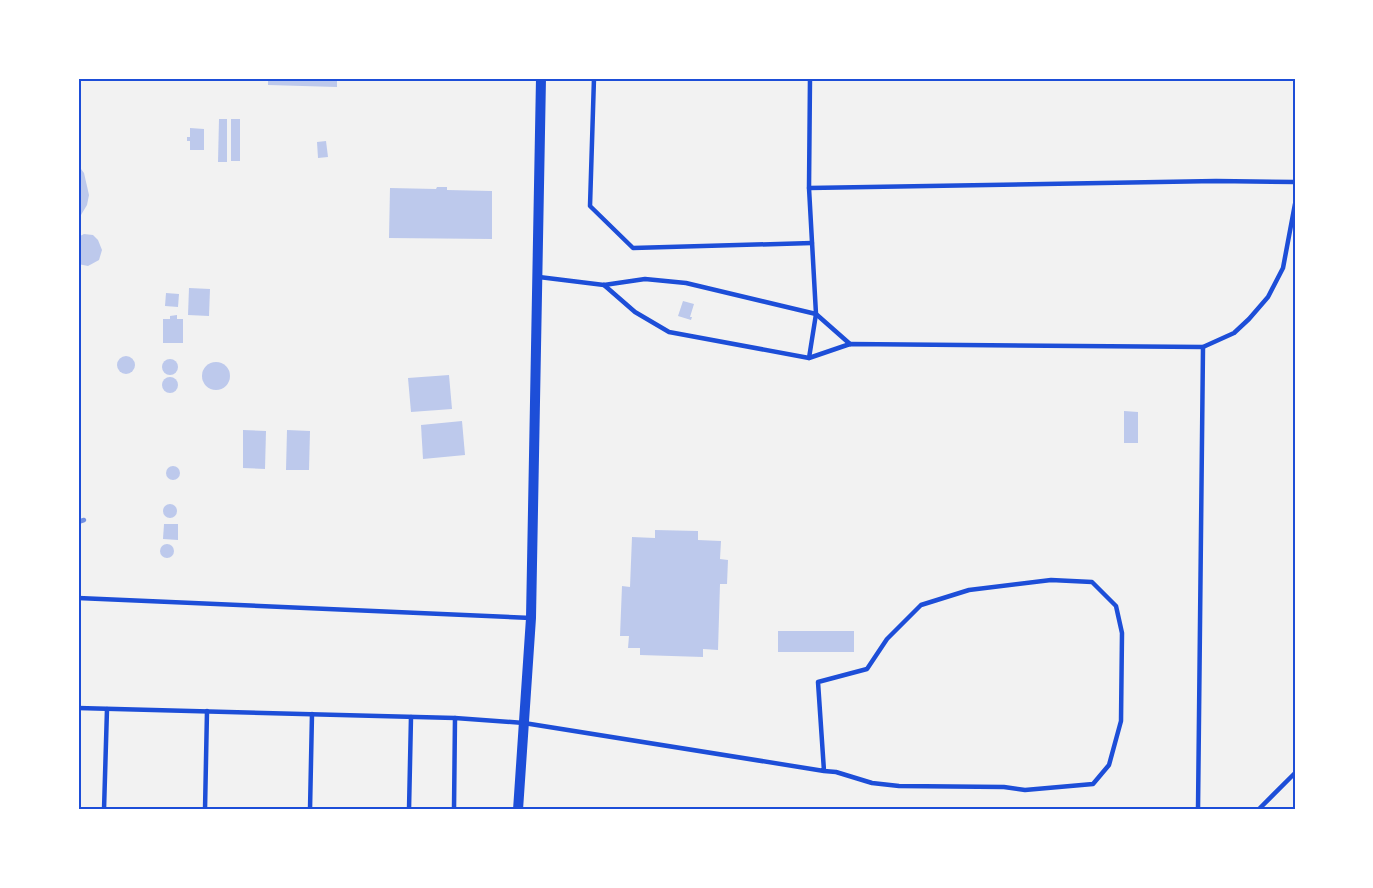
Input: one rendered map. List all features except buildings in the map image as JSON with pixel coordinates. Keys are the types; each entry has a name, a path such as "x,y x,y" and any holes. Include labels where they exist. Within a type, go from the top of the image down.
{"street":[{"path":"518,810 531,618 541,78"}],"lane":[{"path":"594,78 591,206 633,248 812,243"},
{"path":"809,358 816,314 809,188 810,78"},
{"path":"809,188 1204,181 1295,182"},
{"path":"604,285 635,312 669,332 809,358 850,344 1203,347 1234,333 1250,319 1268,297 1283,268 1295,204"},
{"path":"537,276 604,285 645,279 686,283 816,314 850,344"},
{"path":"1198,810 1203,347"},
{"path":"78,708 475,718 524,723 825,771 836,771 872,783 899,786 1004,787 1025,790 1093,784 1109,765 1121,721 1122,633 1116,606 1092,582 1051,580 969,590 921,605 887,639 867,669 818,682 825,771"},
{"path":"78,598 531,618"},
{"path":"104,810 107,709"},
{"path":"205,810 207,711"},
{"path":"310,810 312,714"},
{"path":"409,810 411,717"},
{"path":"454,810 455,718"},
{"path":"1258,810 1295,772"}],"railway":[{"path":"78,522 84,520"}]}
